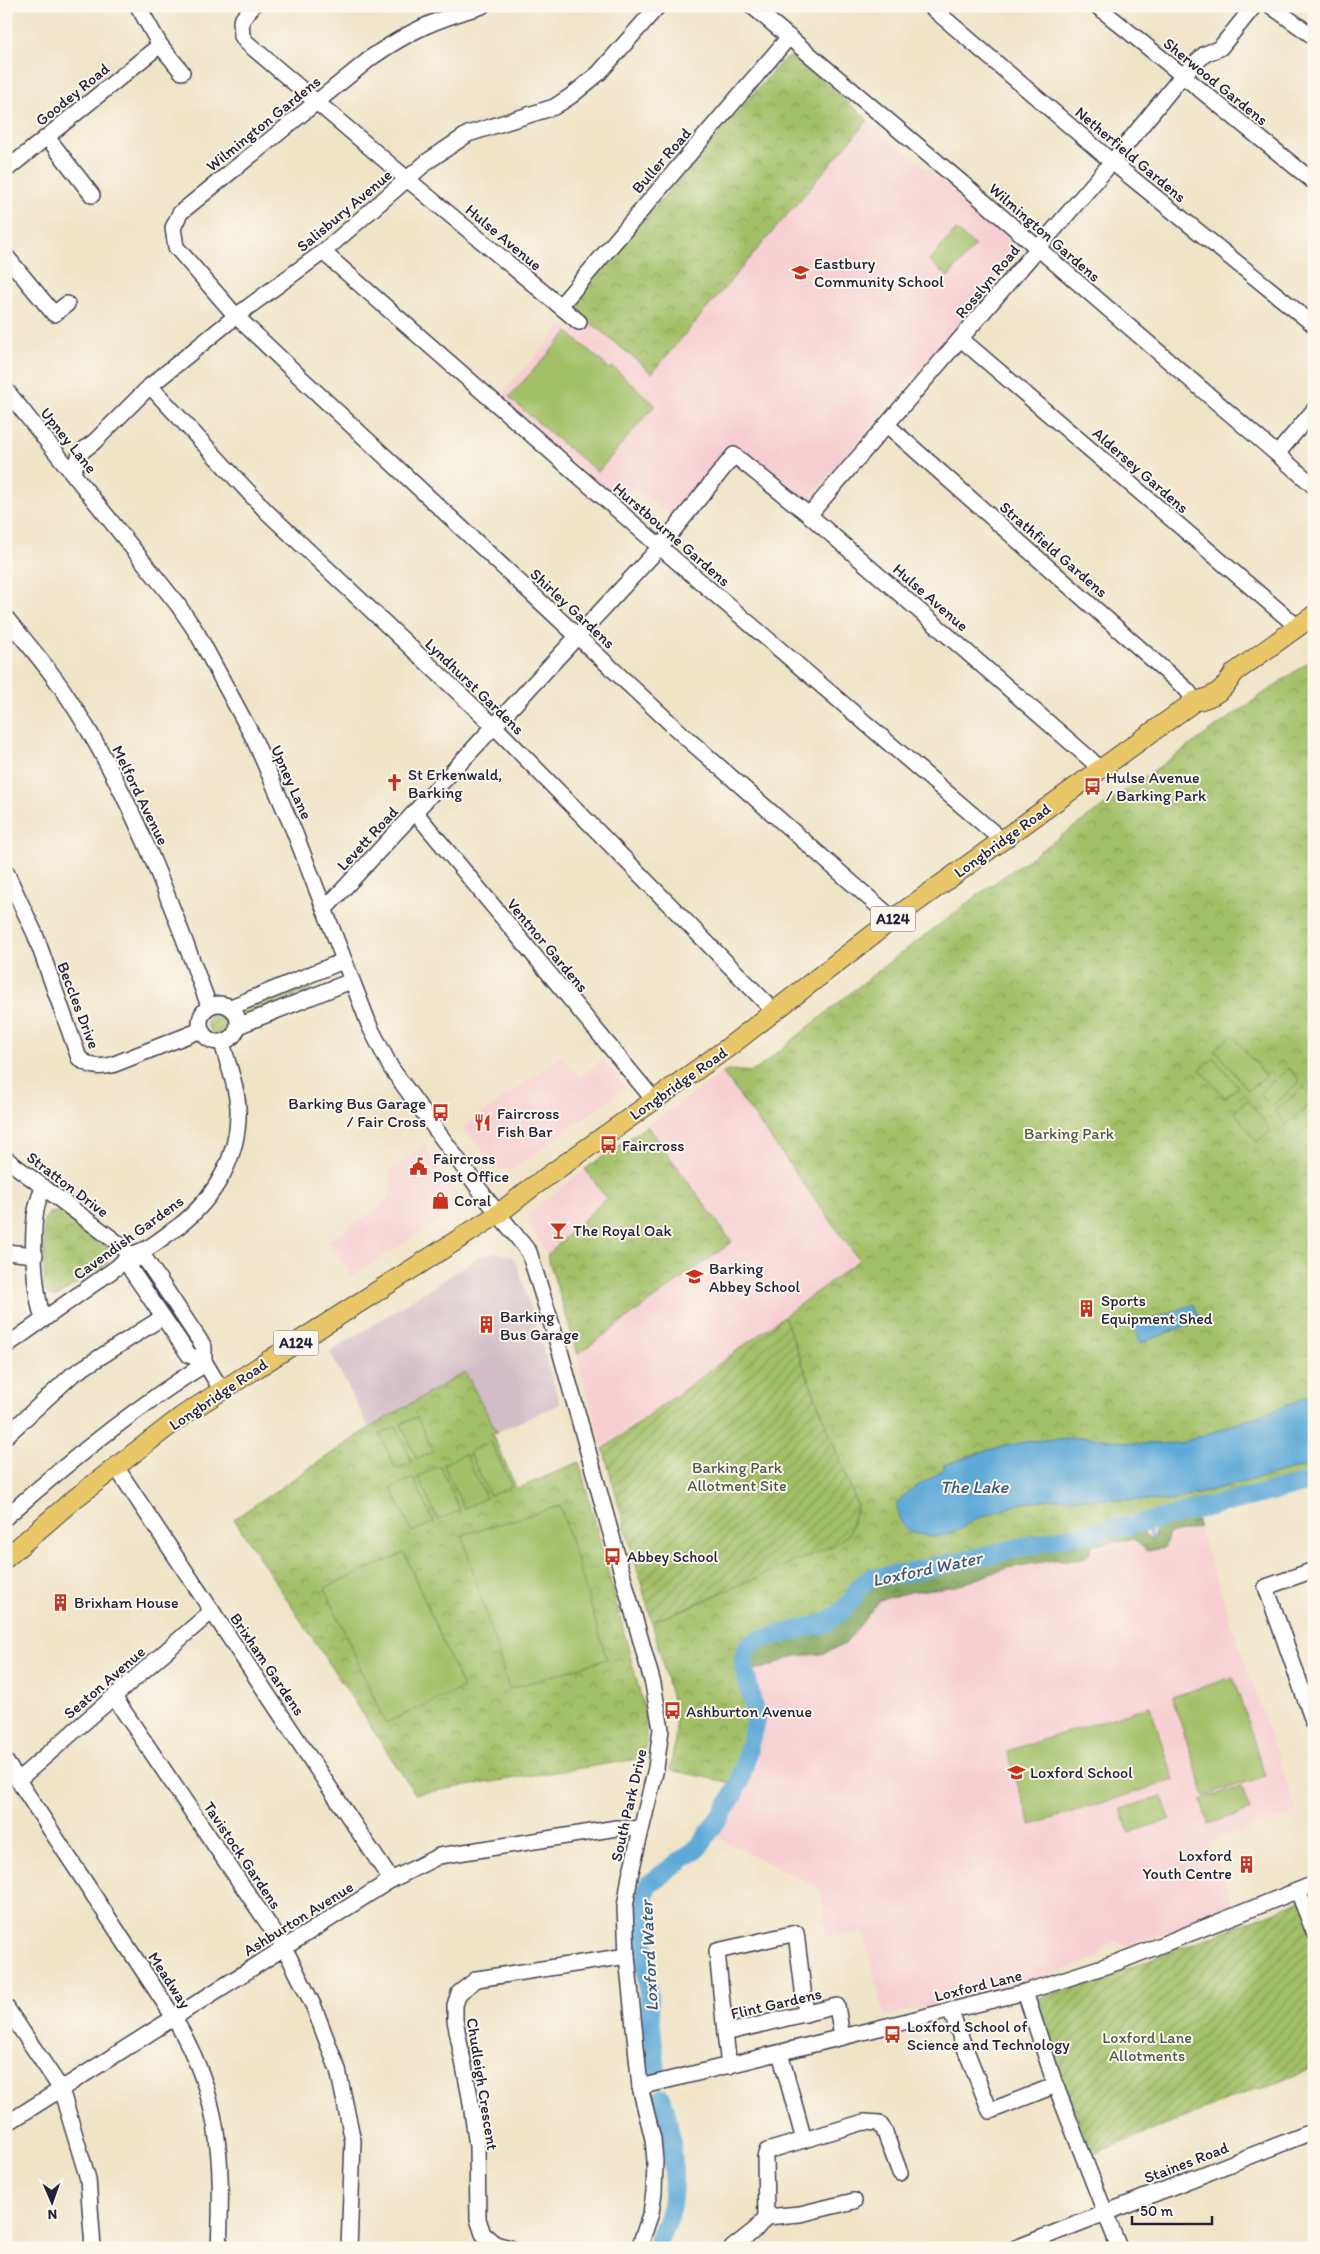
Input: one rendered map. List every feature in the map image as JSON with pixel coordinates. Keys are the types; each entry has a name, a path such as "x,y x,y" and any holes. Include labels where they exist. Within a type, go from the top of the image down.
{"main road":[{"name":"Longbridge Road","path":"6,1558 73,1500 182,1416 422,1265 498,1214 713,1059 893,919 1196,701 1208,699 1226,686 1234,673 1299,628 1314,615"}],"street":[{"path":"138,6 160,45 182,72"},
{"name":"Hulse Avenue","path":"253,6 241,21 242,36 316,102 579,322"},
{"name":"Wilmington Gardens","path":"236,316 176,247 173,228 180,213 372,57 401,37 431,22 482,6"},
{"name":"Salisbury Avenue","path":"73,472 81,452 150,386 236,316 323,252 428,161 468,134 554,107 571,96 599,74 658,6"},
{"name":"Wilmington Gardens","path":"752,6 1314,486"},
{"name":"Netherfield Gardens","path":"930,6 1112,162 1314,325"},
{"name":"Sherwood Gardens","path":"1097,6 1314,182"},
{"name":"Rosslyn Road","path":"809,515 1112,162 1182,76 1205,54 1220,48 1254,6"},
{"path":"1271,6 1314,37"},
{"name":"Buller Road","path":"560,306 789,37"},
{"name":"Goodey Road","path":"6,170 160,45"},
{"path":"47,137 92,195"},
{"name":"Hurstbourne Gardens","path":"323,252 660,547 1002,840"},
{"path":"6,256 54,314 67,304"},
{"name":"Shirley Gardens","path":"236,316 683,735 893,919"},
{"name":"Aldersey Gardens","path":"961,339 1299,628"},
{"name":"Lyndhurst Gardens","path":"150,386 267,512 493,725 774,1013"},
{"name":"Upney Lane","path":"7,392 178,605 197,633 254,739 294,831 370,1027 391,1068 498,1214"},
{"path":"1277,454 1314,410"},
{"name":"Strathfield Gardens","path":"887,425 1187,690 1196,701"},
{"name":"Hulse Avenue","path":"734,455 809,515 1090,759 1100,770"},
{"name":"Levett Road","path":"324,909 576,635 660,547 734,455"},
{"name":"Melford Avenue","path":"6,618 67,695 108,764 150,855 209,1006"},
{"name":"Ventnor Gardens","path":"415,812 654,1100"},
{"name":"Beccles Drive","path":"6,872 10,888 35,934 74,1049 79,1058 88,1065 100,1067 112,1065 200,1030"},
{"path":"231,1007 238,1019 238,1026 231,1038 222,1042 208,1039 200,1030 201,1016 209,1006 219,1004 231,1007 343,961"},
{"path":"238,1026 351,981"},
{"name":"Cavendish Gardens","path":"6,1346 130,1256 147,1249 192,1215 209,1196 222,1177 229,1161 237,1126 238,1108 222,1042"},
{"name":"Stratton Drive","path":"6,1159 123,1246 130,1256 131,1270 163,1317 189,1355 204,1363 222,1391"},
{"path":"43,1319 38,1303 35,1255 36,1206 44,1188"},
{"name":"South Park Drive","path":"498,1214 522,1241 533,1263 560,1351 653,1684 660,1720 660,1747 625,1907 627,1956 640,2087 653,2139 655,2161 651,2212 638,2248"},
{"path":"6,1252 35,1255"},
{"name":"Stratton Drive","path":"130,1256 146,1260 204,1347 204,1363"},
{"path":"6,1436 72,1375 163,1317"},
{"path":"6,1517 48,1480 204,1363"},
{"name":"Brixham Gardens","path":"116,1467 391,1880"},
{"path":"1314,1573 1311,1571 1266,1587 1314,1724"},
{"name":"Seaton Avenue","path":"18,1780 212,1611"},
{"name":"Tavistock Gardens","path":"114,1697 284,1947 314,2007 338,2070 353,2141 349,2248"},
{"name":"Meadway","path":"6,1762 174,2017 193,2052 206,2084 219,2145 222,2184 218,2248"},
{"name":"Ashburton Avenue","path":"6,2124 391,1880 439,1856 617,1828 641,1829"},
{"name":"Loxford Lane","path":"640,2087 1025,1992 1118,1962 1314,1884"},
{"path":"1298,1891 1314,1932"},
{"path":"725,2033 717,1951 796,1933 806,2014"},
{"name":"Chudleigh Crescent","path":"510,2248 495,2244 482,2234 478,2219 477,2146 470,2097 455,2020 455,2005 459,1993 477,1979 627,1956"},
{"path":"1025,1992 1055,2084 1119,2248"},
{"name":"Flint Gardens","path":"729,2066 725,2033 837,2006 842,2037"},
{"path":"6,2007 62,2090 88,2179 93,2248"},
{"path":"950,2010 990,2111 1046,2089"},
{"path":"780,2053 804,2140"},
{"path":"732,2248 756,2230 766,2216 765,2157 767,2151 864,2122 879,2123 884,2130 900,2173"},
{"name":"Staines Road","path":"1016,2248 1314,2131"},
{"path":"766,2216 800,2214 854,2202"}],"shaded area":[{"name":"Eastbury Community School","path":"791,57 798,58 868,120 1022,249 807,501 736,443 674,517 633,487 620,500 497,399 563,325 572,332 584,317 576,305 578,295 783,60"},
{"path":"561,1056 581,1077 603,1059 626,1088 510,1171 500,1170 463,1128"},
{"name":"Barking Abbey School","path":"723,1073 859,1260 603,1449 547,1255 529,1225 529,1213 585,1169"},
{"path":"426,1144 428,1154 457,1196 456,1210 352,1276 328,1241 381,1207 391,1191 390,1170"},
{"path":"497,1252 511,1256 517,1264 560,1404 497,1432 465,1372 369,1428 330,1352 481,1256"},
{"name":"Loxford School","path":"1195,1517 1297,1812 1210,1843 1234,1906 1129,1946 1117,1941 1105,1946 1098,1958 1033,1981 885,2017 863,1932 827,1937 821,1890 714,1835 743,1792 760,1730 761,1710 749,1661 752,1651 761,1645 834,1625 849,1613 865,1589 875,1582 901,1579"}],"green space":[{"path":"791,57 798,58 868,120 652,373 580,314 576,305 578,295 783,60"},
{"path":"956,230 975,246 948,277 929,261"},
{"path":"568,332 610,369 613,367 655,405 598,472 509,397"},
{"name":"Barking Park","path":"1314,658 1314,1478 1123,1524 954,1558 903,1571 872,1574 863,1578 856,1585 849,1600 826,1620 758,1637 742,1650 741,1666 753,1719 737,1784 670,1770 676,1733 674,1708 652,1622 688,1608 849,1534 857,1505 784,1316 859,1260 723,1073 731,1070 747,1072 756,1070 880,969 993,884"},
{"path":"308,982 312,989 242,1015 241,1009"},
{"path":"214,1010 224,1010 231,1017 231,1027 224,1034 214,1034 207,1027 207,1017"},
{"path":"1232,1035 1266,1076 1248,1090 1215,1049"},
{"path":"1214,1058 1238,1087 1225,1098 1200,1069"},
{"path":"1289,1068 1300,1082 1271,1107 1259,1093"},
{"path":"1304,1087 1314,1098 1314,1101 1286,1125 1275,1111"},
{"path":"1248,1100 1271,1131 1257,1142 1234,1111"},
{"path":"647,1126 732,1242 578,1354 547,1255 606,1198 585,1169"},
{"path":"60,1211 104,1243 111,1252 107,1264 56,1297 51,1296 44,1290 44,1220 50,1213"},
{"path":"159,1287 199,1347 195,1353 152,1292"},
{"name":"Barking Park Allotment Site","path":"784,1316 857,1505 849,1534 834,1545 652,1622 603,1449"},
{"path":"465,1372 497,1432 492,1434 517,1489 579,1462 645,1712 646,1737 644,1758 415,1794 234,1519 369,1428"},
{"path":"417,1417 433,1452 417,1459 401,1424"},
{"path":"396,1427 412,1462 396,1469 380,1434"},
{"path":"491,1442 512,1486 490,1496 469,1452"},
{"path":"465,1454 486,1498 464,1508 443,1464"},
{"path":"440,1466 460,1510 438,1520 418,1476"},
{"path":"413,1478 434,1522 412,1532 391,1488"},
{"path":"560,1506 607,1659 509,1689 462,1535"},
{"path":"1195,1517 1199,1527 1169,1534 1164,1548 1147,1551 1133,1539 1093,1545 1088,1555 1078,1560 1054,1560 1008,1568 957,1586 910,1592 880,1600 845,1644 822,1654 796,1656 764,1668 751,1670 749,1657 755,1648 834,1625 849,1613 869,1585 875,1582 901,1579 1070,1542 1141,1530 1150,1540 1153,1539 1156,1527"},
{"path":"404,1553 463,1688 385,1723 325,1588"},
{"path":"1233,1677 1265,1776 1205,1796 1172,1697"},
{"path":"1150,1706 1174,1780 1031,1825 1007,1751"},
{"path":"1242,1787 1249,1811 1208,1824 1201,1800"},
{"path":"1162,1796 1170,1819 1129,1833 1121,1809"},
{"name":"Loxford Lane Allotments","path":"1314,1894 1314,2068 1093,2154 1087,2144 1034,2006 1039,1998 1108,1976 1274,1912"}],"water":[{"path":"1194,1304 1200,1321 1140,1343 1134,1326"},
{"name":"The Lake","path":"1314,1393 1314,1464 1170,1501 1056,1498 1022,1503 973,1520 961,1529 947,1535 932,1537 909,1532 899,1518 897,1507 910,1490 940,1472 944,1465 988,1450 1025,1442 1086,1437 1142,1444 1181,1443 1281,1408"}],"waterway":[{"name":"Loxford Water","path":"656,2068 644,1942 645,1896 649,1884 699,1847 727,1806 740,1782 756,1719 743,1661 748,1646 757,1640 826,1623 842,1611 852,1600 858,1588 870,1578 902,1574 1058,1539 1147,1522 1314,1481"},
{"path":"1147,1522 1151,1538"},
{"name":"Loxford Water","path":"655,2248 669,2213 674,2175 668,2123 662,2098"}],"place":[{"name":"Eastbury Community School","path":"800,272"},
{"name":"St Erkenwald, Barking","path":"394,783"},
{"name":"Hulse Avenue / Barking Park","path":"1092,786"},
{"name":"Barking Bus Garage / Fair Cross","path":"440,1112"},
{"name":"Faircross Fish Bar","path":"483,1122"},
{"name":"Faircross","path":"608,1145"},
{"name":"Faircross Post Office","path":"419,1167"},
{"name":"Coral","path":"440,1200"},
{"name":"The Royal Oak","path":"559,1230"},
{"name":"Barking Abbey School","path":"695,1277"},
{"name":"Sports Equipment Shed","path":"1087,1309"},
{"name":"Barking Bus Garage","path":"486,1325"},
{"name":"Abbey School","path":"613,1556"},
{"name":"Brixham House","path":"60,1602"},
{"name":"Ashburton Avenue","path":"672,1711"},
{"name":"Loxford School","path":"1016,1772"},
{"name":"Loxford Youth Centre","path":"1246,1864"},
{"name":"Loxford School of Science and Technology","path":"893,2035"}]}
